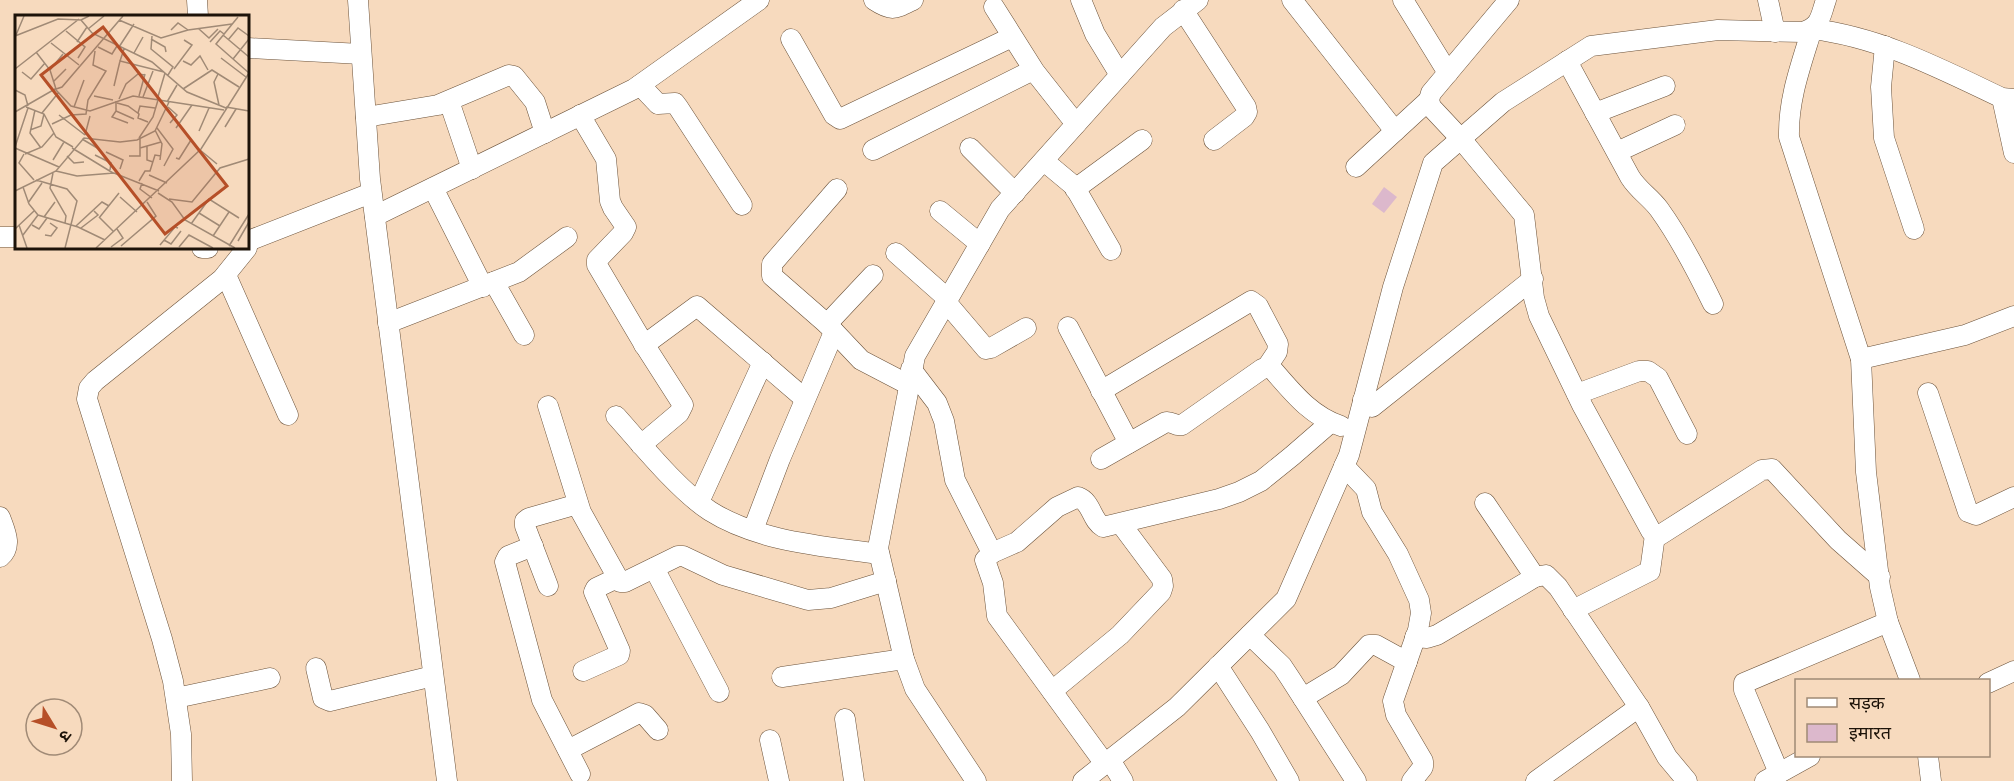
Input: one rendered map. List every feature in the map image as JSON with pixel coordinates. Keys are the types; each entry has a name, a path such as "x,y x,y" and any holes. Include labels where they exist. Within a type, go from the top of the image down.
{"street":[{"path":"197,0 198,15"},
{"path":"358,0 372,193 447,781"},
{"path":"375,216 640,85 759,0"},
{"path":"874,0 890,9 895,9 913,0"},
{"path":"1081,0 1092,27 1120,75"},
{"path":"1292,0 1395,131"},
{"path":"1403,0 1448,73"},
{"path":"1356,166 1429,100 1431,93 1509,0"},
{"path":"1768,0 1775,32"},
{"path":"1083,781 1177,707 1286,599 1344,466 1393,287 1433,163 1503,102 1591,46 1718,30 1803,32 1818,25 1826,0"},
{"path":"976,781 919,696 904,659 878,548 915,356 1000,209 1163,27 1191,5 1247,112 1244,117 1214,140"},
{"path":"994,8 1034,70 1076,124"},
{"path":"1812,29 1898,50 2008,98 2014,153"},
{"path":"1812,29 1794,88 1789,136 1792,152 1819,226 1861,359 1866,472 1880,587 1888,622 1909,679"},
{"path":"791,39 834,115 840,119 1012,37"},
{"path":"1885,46 1881,87 1884,138 1914,229"},
{"path":"249,48 361,54"},
{"path":"1567,61 1635,184 1658,208 1672,229 1713,304"},
{"path":"873,150 1034,70"},
{"path":"366,117 423,109 450,101 509,75 514,76 535,102 545,133"},
{"path":"640,85 658,105 675,104 678,107 742,206"},
{"path":"1595,113 1665,86"},
{"path":"1429,100 1431,107 1461,139 1524,215 1534,298 1539,316 1577,394 1648,527 1655,535 1650,571 1573,610"},
{"path":"450,101 472,168"},
{"path":"580,116 606,159 610,201 626,227 597,260 597,265 644,345 683,405 680,412 641,445"},
{"path":"1617,152 1675,125"},
{"path":"1076,189 1142,140"},
{"path":"970,148 1015,193"},
{"path":"1044,161 1076,189 1111,250"},
{"path":"433,188 489,284 524,335"},
{"path":"837,189 772,264 772,276 830,328 861,360 910,377 937,403 944,421 955,480 992,553"},
{"path":"249,244 372,193"},
{"path":"940,211 980,244"},
{"path":"388,323 489,284 534,263 567,237"},
{"path":"182,781 182,734 162,639 87,399 89,388 95,381 226,275 244,249"},
{"path":"896,254 947,301 986,349 1026,328"},
{"path":"226,275 288,415"},
{"path":"753,530 806,399 830,328 873,275"},
{"path":"1363,400 1372,407 1533,279"},
{"path":"1101,391 1251,301 1258,306 1278,345 1277,352 1267,367 1182,425 1166,422 1101,459"},
{"path":"644,345 697,306 806,399"},
{"path":"1861,359 1965,335 2014,316"},
{"path":"1068,327 1129,443"},
{"path":"699,502 763,362"},
{"path":"1267,367 1273,369 1304,405 1330,423 1355,431"},
{"path":"1577,394 1639,371 1648,371 1658,378 1687,434"},
{"path":"1928,393 1968,512 1976,515 2014,497"},
{"path":"548,406 578,504 620,582 625,582 678,556 683,556 723,575 808,600 831,598 886,581"},
{"path":"616,416 641,445 699,502 727,520 753,530 804,543 879,554"},
{"path":"1123,781 1052,692 997,616 993,583 985,560 992,553 1017,542 1057,507 1078,497 1086,501 1099,525 1103,527 1239,492 1260,481 1330,423"},
{"path":"1344,466 1366,489 1372,512 1398,554 1419,600 1420,613 1415,637 1393,701 1396,715 1423,761 1423,767 1412,781"},
{"path":"1655,535 1660,535 1762,470 1772,469 1843,545 1880,577"},
{"path":"1485,503 1535,577"},
{"path":"548,586 525,521 578,504"},
{"path":"0,517 8,540 7,548 0,558"},
{"path":"1052,692 1120,635 1161,592 1162,579 1121,524"},
{"path":"533,546 508,556 505,562 542,700 580,774"},
{"path":"654,568 719,692"},
{"path":"1415,637 1427,638 1437,634 1535,577 1542,575 1551,578 1639,707 1667,757 1687,781"},
{"path":"583,671 619,655 620,651 594,592 596,588 616,578"},
{"path":"1808,757 1772,777 1744,690 1744,683 1888,622"},
{"path":"1250,635 1282,666 1356,781"},
{"path":"1303,698 1341,675 1369,645 1376,645 1407,663"},
{"path":"782,677 904,659"},
{"path":"1218,666 1289,781"},
{"path":"316,668 322,698 330,701 433,676"},
{"path":"1990,683 2014,671"},
{"path":"176,698 270,678"},
{"path":"1536,781 1639,707"},
{"path":"567,750 639,713 645,715 657,730"},
{"path":"845,718 855,781"},
{"path":"770,740 779,781"},
{"path":"1928,757 1931,781"}],"building":[{"path":"1384,187 1397,197 1384,213 1372,204"}]}
